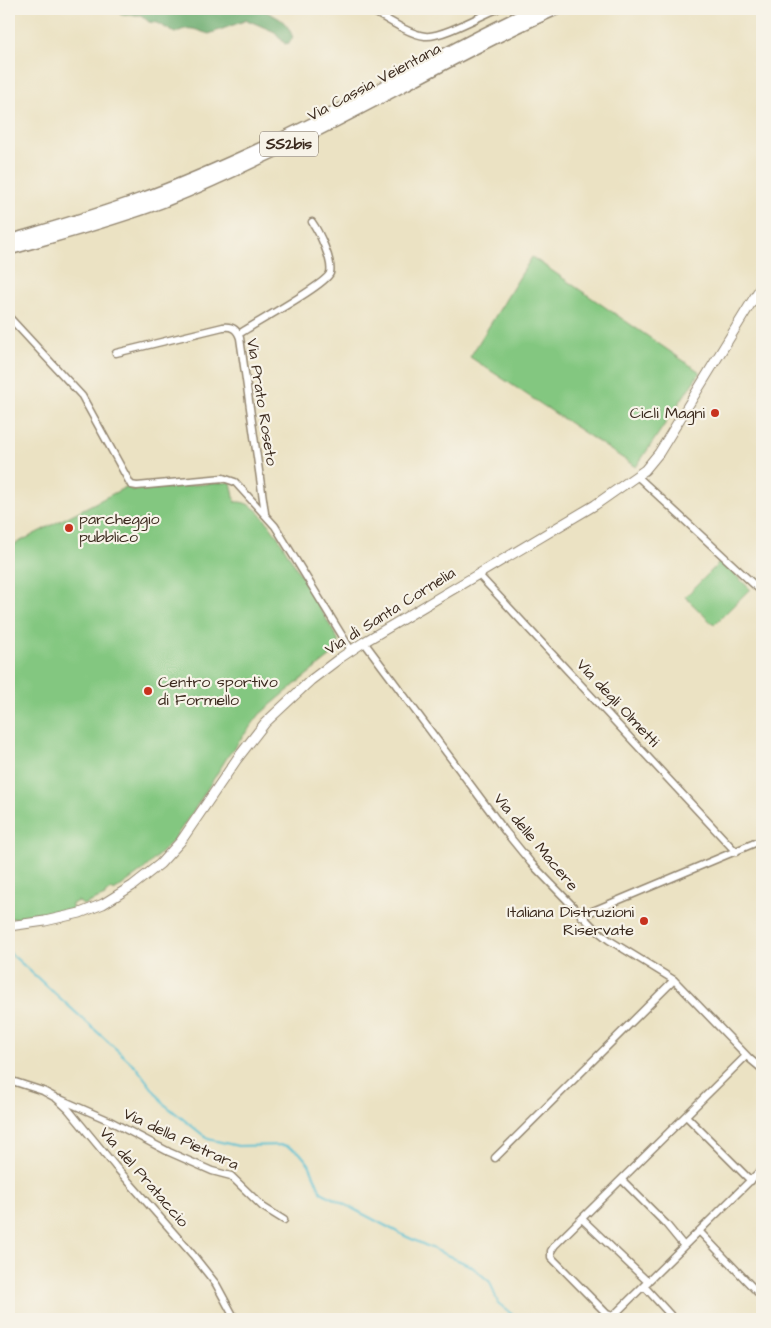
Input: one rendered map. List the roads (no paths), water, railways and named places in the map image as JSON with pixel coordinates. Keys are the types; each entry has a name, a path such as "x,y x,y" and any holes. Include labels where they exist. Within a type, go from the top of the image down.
{"highway":[{"name":"Via Cassia Veientana","path":"9,241 139,200 215,169 328,116 494,27 536,9"},
{"name":"Via Cassia Veientana","path":"9,250 126,214 194,188 349,115 502,32 556,9"}],"street":[{"path":"369,9 408,30 424,36 443,32 497,9"},
{"path":"239,334 326,280 329,275 330,264 312,222"},
{"name":"Via di Santa Cornelia","path":"9,926 45,921 87,911 122,893 147,876 180,841 265,723 305,685 364,642 595,505 638,476 659,454 762,285"},
{"name":"Via Prato Roseto","path":"9,317 82,396 131,485 223,478 239,486 265,513 281,535 352,650"},
{"name":"Via Prato Roseto","path":"116,353 223,327 231,327 239,334 265,513"},
{"path":"638,476 762,592"},
{"name":"Via degli Olmetti","path":"478,574 736,852"},
{"name":"Via delle Macere","path":"364,642 514,842 581,916 604,936 674,980 746,1056 762,1069"},
{"path":"581,916 762,840"},
{"path":"495,1158 674,980"},
{"path":"746,1056 553,1247 550,1254 610,1316 616,1314 762,1169"},
{"name":"Via del Prataccio","path":"9,1080 43,1091 56,1098 68,1110 193,1255 216,1284 235,1319"},
{"name":"Via della Pietrara","path":"56,1098 77,1105 169,1152 231,1176 258,1203 284,1220"},
{"path":"686,1116 751,1181"},
{"path":"622,1180 666,1224 684,1246"},
{"path":"582,1219 646,1284 674,1319"},
{"path":"699,1231 761,1296"}],"waterway":[{"path":"9,952 136,1067 164,1104 208,1139 238,1146 284,1145 299,1152 309,1164 321,1192 405,1236 471,1266 490,1282 498,1303 514,1316 524,1319"}],"place":[{"name":"Cicli Magni","path":"715,413"},
{"name":"parcheggio pubblico","path":"69,528"},
{"name":"Centro sportivo di Formello","path":"148,691"},
{"name":"Italiana Distruzioni Riservate","path":"644,921"}]}
